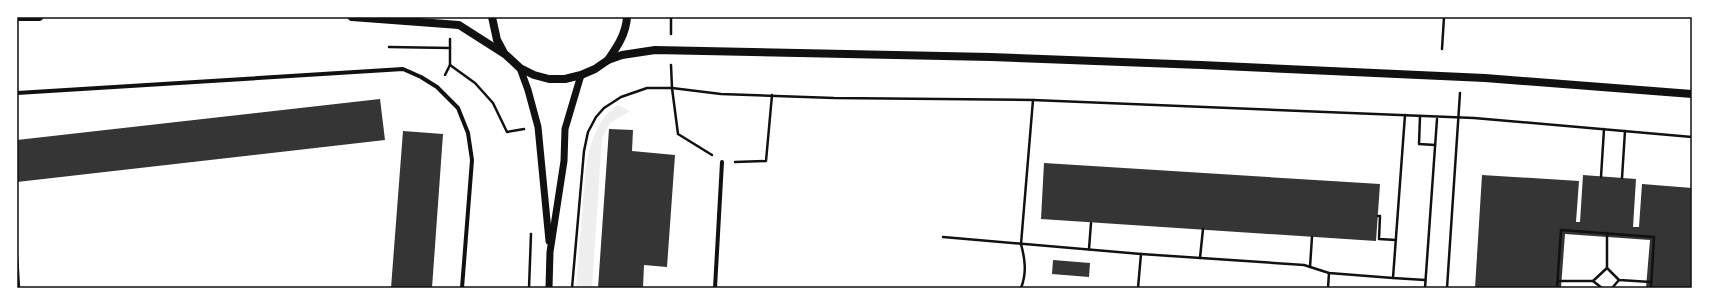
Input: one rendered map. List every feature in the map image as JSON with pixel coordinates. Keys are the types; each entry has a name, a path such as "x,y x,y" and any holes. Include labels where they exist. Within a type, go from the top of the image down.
{"main road":[{"path":"17,18 40,17"},
{"path":"352,17 459,25 506,55 520,68 534,75 549,79 565,79 581,75 608,60 622,55 655,50 991,57 1461,77 1692,94"},
{"path":"492,17 497,40 506,55"},
{"path":"608,60 619,45 626,27 627,17"}],"street":[{"path":"520,68 528,90 538,127 550,252 549,288"},
{"path":"17,93 403,69 421,77 437,87 458,108 468,133 472,160 462,288"},
{"path":"550,252 564,161 565,129 581,75"},
{"path":"715,288 722,162"}],"path":[{"path":"1442,49 1444,17"},
{"path":"437,87 450,65 451,24"},
{"path":"389,47 450,48"},
{"path":"450,65 475,83 493,103 506,132"},
{"path":"1447,288 1461,77"},
{"path":"572,288 584,151 588,132 596,116 604,108 621,97 647,88 672,88 721,94 834,98 1033,100 1458,117 1692,137"},
{"path":"672,88 678,134 722,162 766,161 772,95"},
{"path":"1021,288 1024,279 1025,260 1021,244 1033,100"},
{"path":"1393,278 1405,115"},
{"path":"1420,116 1419,144 1435,145"},
{"path":"1424,288 1437,118"},
{"path":"1601,176 1604,129"},
{"path":"1622,178 1625,131"},
{"path":"1378,216 1380,216 1379,239 1396,240"},
{"path":"1089,250 1091,222"},
{"path":"1200,258 1203,229"},
{"path":"1557,288 1561,230 1598,231 1607,233 1620,232 1654,236 1651,288"},
{"path":"1607,233 1607,268 1619,280 1651,282"},
{"path":"943,237 1089,250 1304,265 1329,273 1425,280"},
{"path":"1310,267 1312,237"},
{"path":"1138,288 1141,254"},
{"path":"17,256 19,288"},
{"path":"1593,281 1607,268"},
{"path":"1328,288 1329,273"},
{"path":"1612,288 1619,280"},
{"path":"1558,281 1593,281 1602,288"}],"shaded area":[{"path":"618,105 630,111 610,123 602,138 592,288 576,288 588,157 600,124"}],"building":[{"path":"380,99 385,140 17,182 17,140"},
{"path":"609,129 633,130 632,151 675,155 667,267 644,265 643,288 598,288"},
{"path":"403,131 443,134 432,288 391,288"},
{"path":"1044,163 1380,184 1376,241 1041,219"},
{"path":"1482,175 1579,181 1576,222 1580,222 1583,175 1636,179 1633,227 1639,227 1642,184 1692,188 1692,288 1646,288 1650,240 1565,234 1561,288 1475,288"},
{"path":"1053,260 1090,263 1089,277 1052,274"}]}
